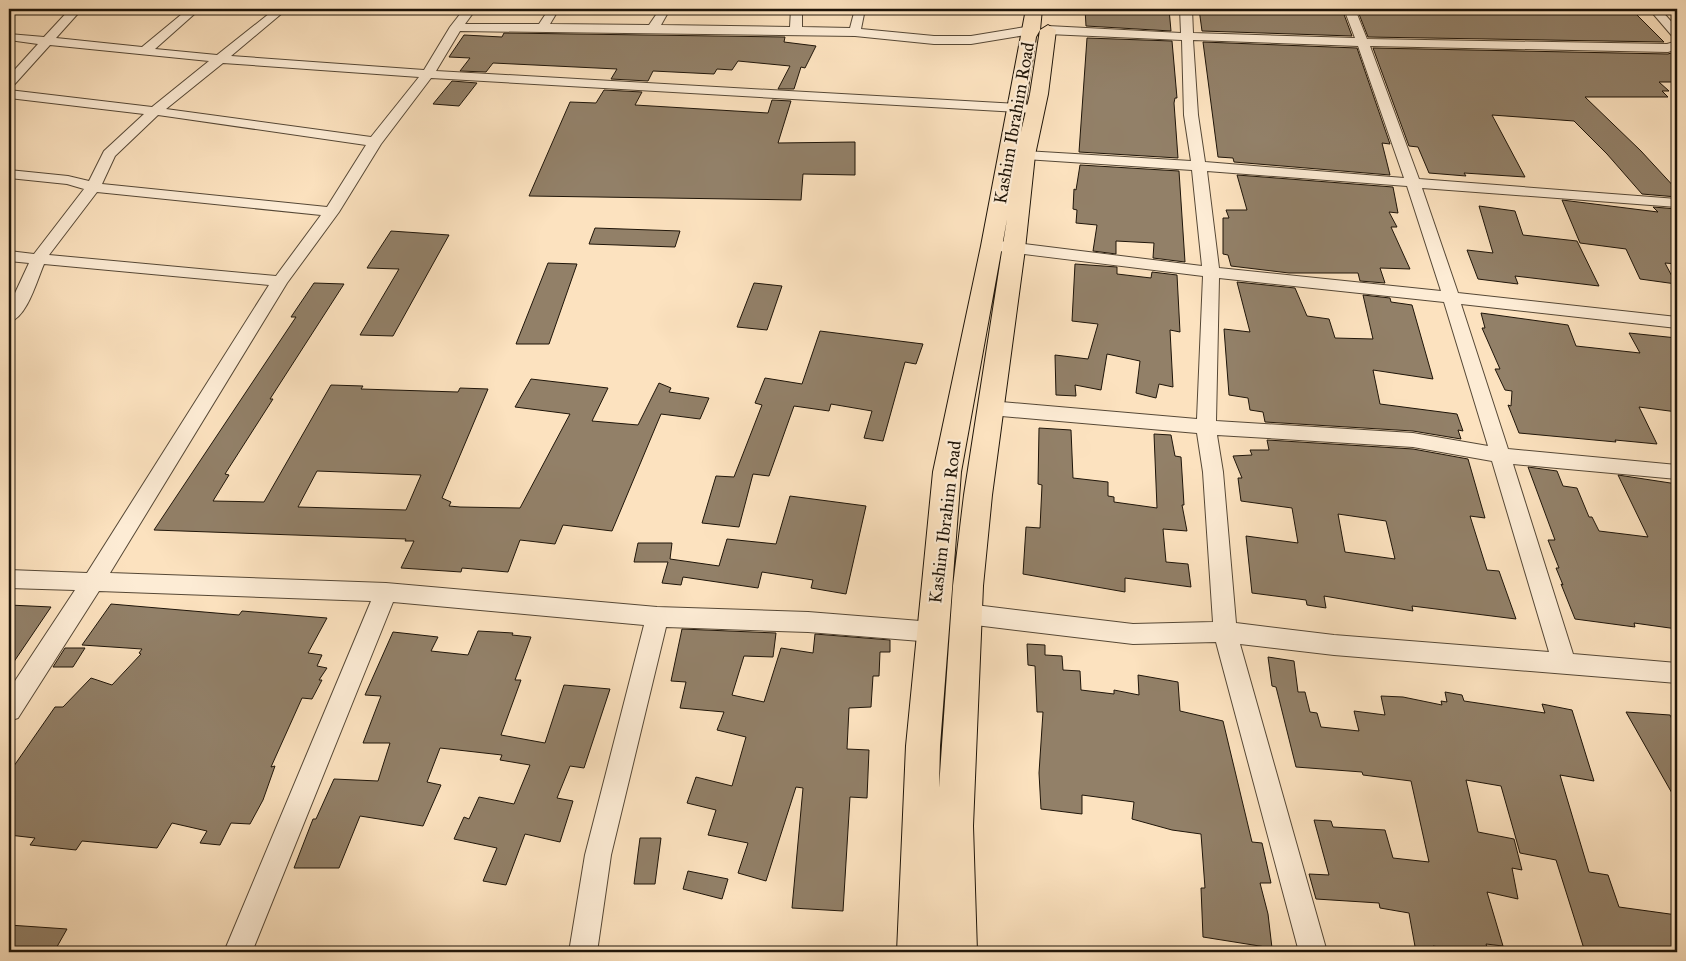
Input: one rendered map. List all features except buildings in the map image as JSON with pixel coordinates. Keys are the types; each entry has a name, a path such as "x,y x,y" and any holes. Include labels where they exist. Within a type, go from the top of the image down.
{"highway":[{"name":"Kashim Ibrahim Road","path":"965,951 956,826 967,614 978,495 990,408 1003,247 1041,19"},
{"name":"Kashim Ibrahim Road","path":"917,952 923,746 947,472 1025,155 1025,109"}],"street":[{"path":"9,83 76,9"},
{"path":"145,51 195,9"},
{"path":"9,317 20,303 38,259 93,187 110,154 155,112 282,9"},
{"path":"9,710 93,582 280,282 331,212 375,142 428,74 456,27 470,9"},
{"path":"542,28 554,9"},
{"path":"653,28 665,9"},
{"path":"796,31 797,9"},
{"path":"855,32 860,9"},
{"path":"1186,9 1191,116 1206,214 1211,272 1206,427 1213,472 1225,632 1313,952"},
{"path":"1350,9 1413,183 1451,299 1564,663"},
{"path":"1654,9 1677,35"},
{"path":"456,27 855,32 934,40 971,40 1041,19 1188,37 1668,48 1677,45"},
{"path":"9,37 221,59 428,74 1025,109"},
{"path":"9,94 375,142"},
{"path":"1025,155 1199,166 1677,203"},
{"path":"9,174 68,180 93,187 331,212"},
{"path":"1003,247 1451,299 1677,322"},
{"path":"9,256 280,282"},
{"path":"990,408 1206,427 1413,440 1499,455 1677,472"},
{"path":"9,579 386,592 656,617 808,622 933,632"},
{"path":"238,952 386,592"},
{"path":"967,614 1133,634 1225,632 1334,644 1677,673"},
{"path":"583,952 598,855 656,617"}]}
